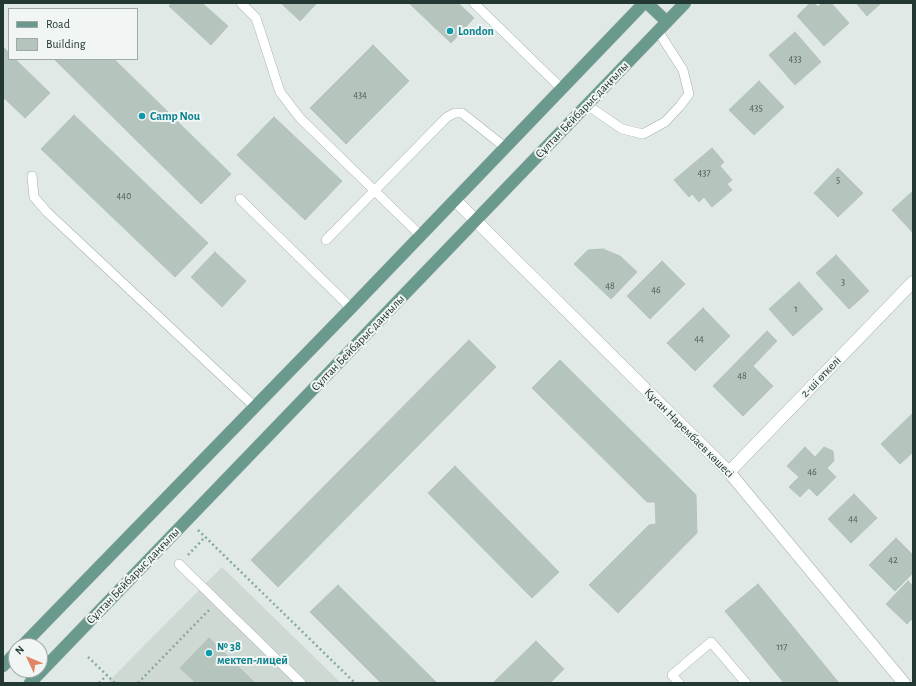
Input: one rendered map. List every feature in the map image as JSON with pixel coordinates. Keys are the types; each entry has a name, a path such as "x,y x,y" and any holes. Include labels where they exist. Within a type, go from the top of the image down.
{"main road":[{"path":"30,638 646,3 667,22"},
{"name":"Сұлтан Бейбарыс даңғылы","path":"30,683 685,3"}],"street":[{"name":"Құсан Нарембаев көшесі","path":"455,200 729,472 904,683"},
{"name":"2-ші өткелі","path":"729,472 913,282"}],"lane":[{"path":"241,3 256,18 280,92 300,118 420,235"},
{"path":"474,3 562,89"},
{"path":"587,105 622,129 643,134 665,122 689,94 683,70 658,31"},
{"path":"326,240 447,117 455,113 462,113 506,148"},
{"path":"32,176 34,197 47,212 254,406"},
{"path":"240,199 351,308"},
{"path":"179,564 301,683"},
{"path":"678,683 672,675 712,642 746,683"}],"path":[{"path":"187,520 355,683"},
{"path":"179,564 205,537"},
{"path":"138,683 217,601"},
{"path":"88,657 115,683"},
{"path":"99,683 107,675"}],"shaded area":[{"path":"222,567 341,683 107,683"}],"building":[{"path":"172,3 202,3 228,26 211,45 169,6"},
{"path":"281,3 317,3 300,21"},
{"name":"London","path":"409,3 458,3 474,18 451,43"},
{"path":"810,3 814,3 818,7 822,3 831,3 849,23 824,46 797,16"},
{"path":"856,3 881,3 867,16"},
{"path":"795,32 821,62 795,85 769,55"},
{"path":"373,45 409,81 346,144 310,108"},
{"path":"3,47 8,52 8,60 16,60 50,93 25,118 3,97"},
{"name":"Camp Nou","path":"55,60 115,60 231,174 201,204"},
{"path":"759,81 784,107 754,135 729,110"},
{"path":"74,115 208,243 175,277 41,149"},
{"path":"274,117 342,181 305,220 237,155"},
{"path":"712,148 724,162 720,166 732,180 727,184 732,190 712,207 704,197 699,202 692,194 689,197 674,180"},
{"path":"838,168 863,193 838,217 814,193"},
{"path":"913,191 913,233 892,210"},
{"path":"603,249 620,256 637,272 611,299 574,264 588,250"},
{"path":"215,252 246,281 222,307 191,277"},
{"path":"836,255 869,291 849,309 816,273"},
{"path":"662,261 685,284 650,319 627,296"},
{"path":"799,282 823,309 793,336 769,309"},
{"path":"703,308 730,336 695,371 667,343"},
{"path":"767,331 777,341 753,366 773,386 743,416 713,386"},
{"path":"469,340 496,367 278,587 251,560"},
{"path":"560,360 696,495 697,533 618,613 589,585 649,525 656,524 655,502 647,502 532,388"},
{"path":"913,413 913,452 900,464 881,444"},
{"path":"805,447 815,457 824,447 833,451 834,461 827,468 836,477 817,496 809,488 800,497 789,487 799,477 787,466"},
{"path":"455,466 559,572 532,598 428,493"},
{"path":"854,494 877,518 851,543 828,519"},
{"path":"896,538 913,555 913,573 895,591 869,565"},
{"path":"908,581 913,586 913,618 907,624 886,604"},
{"path":"758,584 839,683 784,683 725,611"},
{"path":"338,585 437,683 381,683 310,612"},
{"name":"№ 38 мектеп-лицей","path":"209,638 255,683 196,683 180,668"},
{"path":"536,641 564,669 550,683 493,683"}],"place":[{"name":"London","path":"450,31"},
{"name":"Camp Nou","path":"142,116"},
{"name":"№ 38 мектеп-лицей","path":"209,653"}]}
